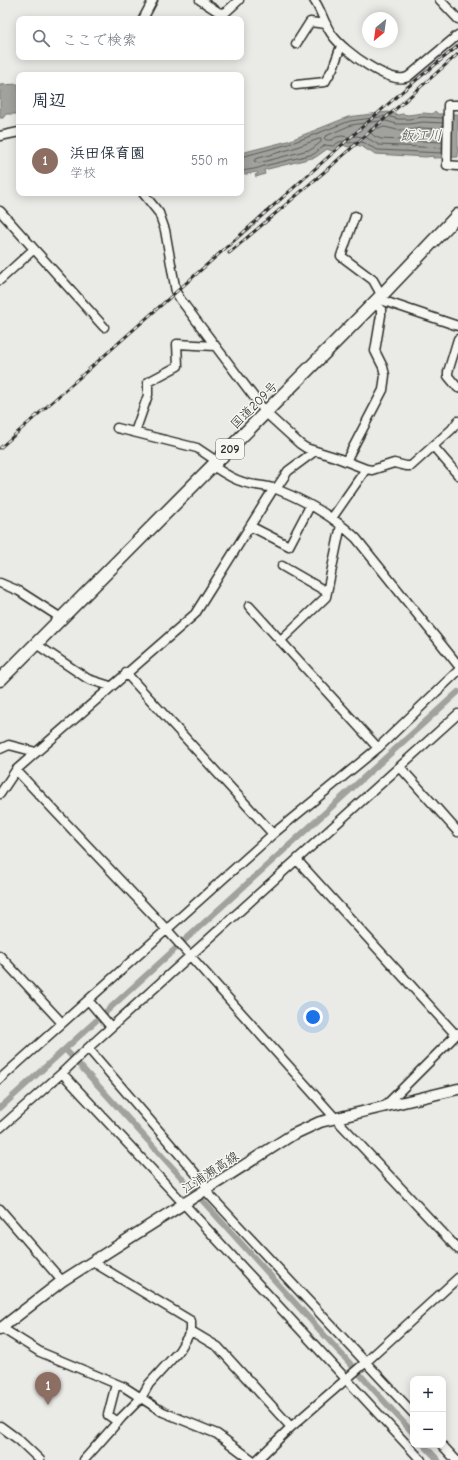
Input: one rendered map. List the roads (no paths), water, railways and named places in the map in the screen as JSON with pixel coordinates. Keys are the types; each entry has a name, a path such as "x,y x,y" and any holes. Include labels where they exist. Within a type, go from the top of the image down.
{"highway":[{"name":"国道209号","path":"0,680 266,413 458,215"}],"main road":[{"name":"江浦瀬高線","path":"0,1328 62,1282 206,1189 307,1127 457,1089"}],"street":[{"path":"145,16 153,0"},
{"path":"200,0 220,13 226,12 239,0"},
{"path":"314,0 332,35 341,46 381,72 395,79 402,79 409,76 458,35"},
{"path":"440,0 458,19"},
{"path":"296,44 310,22 326,24"},
{"path":"296,85 324,82 333,68 341,46"},
{"path":"458,105 448,105 447,165 458,166"},
{"path":"0,136 16,133"},
{"path":"146,196 159,213 165,230 176,292 180,299 266,413 300,444 315,451 366,469 372,470 394,463 410,466 452,429 458,421"},
{"path":"0,211 104,327"},
{"path":"346,461 383,390 385,383 383,367 375,351 381,309 373,280 341,256 356,216"},
{"path":"0,280 34,249"},
{"path":"378,299 458,326"},
{"path":"458,339 448,372 448,376 458,388"},
{"path":"135,432 148,395 148,382 178,366 176,344 215,346"},
{"path":"117,428 198,448 215,464 243,482 275,488 292,495 332,518 356,538 458,665"},
{"path":"433,446 458,475"},
{"path":"0,794 16,770 110,686 195,614 275,488 288,471 315,451"},
{"path":"332,518 366,469"},
{"path":"250,526 289,546 310,506"},
{"path":"280,640 326,597 341,525"},
{"path":"282,566 327,592"},
{"path":"0,583 19,591 62,618"},
{"path":"249,606 378,748"},
{"path":"36,644 88,679 110,686"},
{"path":"0,1079 62,1023 89,1002 273,834 378,748 458,671"},
{"path":"126,673 273,834"},
{"path":"0,1128 62,1073 110,1026 297,860 458,714"},
{"path":"0,750 9,745 36,752"},
{"path":"400,767 458,832"},
{"path":"16,770 167,930 336,1119 458,1249"},
{"path":"297,860 457,1034 385,1107"},
{"path":"0,956 62,1023"},
{"path":"89,1002 110,1026"},
{"path":"88,1048 206,1189 365,1363 412,1412"},
{"path":"62,1073 186,1203 421,1460"},
{"path":"0,1209 62,1282"},
{"path":"86,1460 118,1422 141,1398 149,1384 179,1351 191,1331 191,1321 93,1262"},
{"path":"257,1460 291,1427 365,1363 458,1278"},
{"path":"0,1328 40,1352 124,1387 163,1412 217,1434 252,1460"},
{"path":"191,1331 218,1347 291,1427"},
{"path":"116,1384 108,1415 118,1422"},
{"path":"0,1426 19,1440 36,1459"},
{"path":"445,1448 456,1460"}],"water":[{"path":"16,84 16,114 6,114 3,118 0,118 0,85"},
{"name":"飯江川","path":"435,111 438,114 458,114 458,157 433,158 433,156 426,157 375,154 360,146 356,145 348,147 342,145 332,151 327,149 316,157 264,170 265,174 256,177 255,175 258,174 257,172 244,174 244,152 288,141 348,117 388,112 398,115 423,113 433,114"}],"waterway":[{"path":"0,1108 458,692"},
{"path":"65,1049 410,1430"},
{"path":"427,1448 438,1460"}],"railway":[{"path":"0,448 404,90 458,46"},
{"path":"229,253 330,167 458,54"}],"place":[{"name":"浜田保育園","path":"48,1405"}]}
